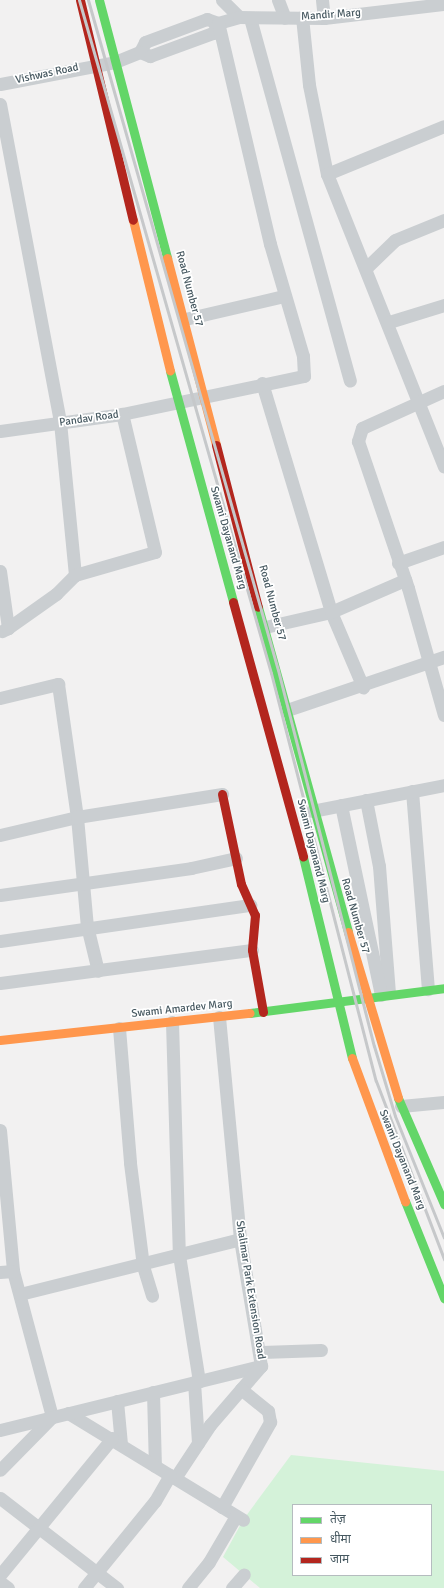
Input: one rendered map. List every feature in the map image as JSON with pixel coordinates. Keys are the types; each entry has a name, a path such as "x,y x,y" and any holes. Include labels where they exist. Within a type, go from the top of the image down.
{"main road":[{"path":"80,0 178,403"},
{"name":"Road Number 57","path":"99,0 206,397 312,811 366,998 401,1106 443,1200"},
{"name":"Swami Dayanand Marg","path":"178,403 298,837 357,1080 444,1298"},
{"path":"222,794 241,884 255,915 252,950 263,1012"},
{"name":"Swami Amardev Marg","path":"0,1040 263,1012 314,1006 385,994 444,988"}],"street":[{"path":"222,0 244,17 350,380"},
{"path":"278,0 285,18"},
{"path":"322,0 324,18"},
{"name":"Mandir Marg","path":"115,62 140,52 144,42 207,19 218,23 244,17 324,18 407,4 444,4"},
{"path":"302,17 308,85 327,174 389,322 417,401 444,466"},
{"path":"185,319 284,296 218,23"},
{"name":"Vishwas Road","path":"5,83 115,62"},
{"path":"0,104 60,422 75,575"},
{"path":"327,174 444,126"},
{"path":"366,268 395,240 444,220"},
{"name":"Pandav Road","path":"0,431 122,414 304,376 303,356 284,296"},
{"path":"389,322 444,305"},
{"path":"262,384 331,612 363,686"},
{"path":"444,391 417,401 358,433 358,441 405,580 430,662 444,715"},
{"path":"4,630 56,594 75,575 155,552 122,414"},
{"path":"398,563 444,547"},
{"path":"0,571 4,630"},
{"path":"265,627 331,612 405,580"},
{"path":"287,710 363,686 444,657"},
{"path":"0,698 58,684 77,817 87,926 98,971"},
{"path":"312,811 444,785"},
{"path":"412,791 428,989"},
{"path":"0,835 77,817 222,794"},
{"path":"366,800 379,866 385,994"},
{"path":"341,805 385,994"},
{"path":"0,895 236,858"},
{"path":"0,941 87,926 250,905"},
{"path":"0,983 252,950"},
{"name":"Shalimar Park Extension Road","path":"0,1430 261,1366 262,1352 240,1239 219,1017"},
{"path":"172,1022 179,1255 196,1381 198,1443"},
{"path":"119,1028 143,1266 152,1296"},
{"path":"401,1106 444,1102"},
{"path":"0,1130 14,1271 52,1417 0,1470"},
{"path":"20,1294 143,1266 240,1239"},
{"path":"0,1272 14,1271"},
{"path":"262,1352 321,1350"},
{"path":"84,1588 155,1501 198,1443 261,1366"},
{"path":"222,1507 270,1422 268,1411 241,1390"},
{"path":"153,1392 155,1466"},
{"path":"0,1575 116,1441 117,1401"},
{"path":"68,1413 240,1518 209,1562 188,1588"},
{"path":"0,1498 40,1527 117,1588"},
{"path":"232,1588 244,1574"},
{"path":"0,1582 8,1588"}],"green space":[{"path":"291,1455 444,1471 444,1588 260,1588 223,1557 243,1520"}],"railway":[{"path":"79,0 271,673 376,1081 444,1259"},
{"path":"88,0 278,670 374,1046 395,1116 444,1238"}],"traffic: fast":[{"path":"99,0 167,258"},
{"path":"170,371 233,602"},
{"path":"258,607 348,932"},
{"path":"303,857 352,1058"},
{"path":"250,1013 444,988"},
{"path":"398,1098 444,1204"},
{"path":"405,1201 444,1298"}],"traffic: slow":[{"path":"133,220 170,371"},
{"path":"167,258 216,445"},
{"path":"348,932 398,1098"},
{"path":"0,1040 250,1013"},
{"path":"352,1058 405,1201"}],"traffic: jam":[{"path":"80,0 133,220"},
{"path":"216,445 258,607"},
{"path":"233,602 303,857"},
{"path":"222,794 241,884 255,915 252,950 263,1012"}]}
